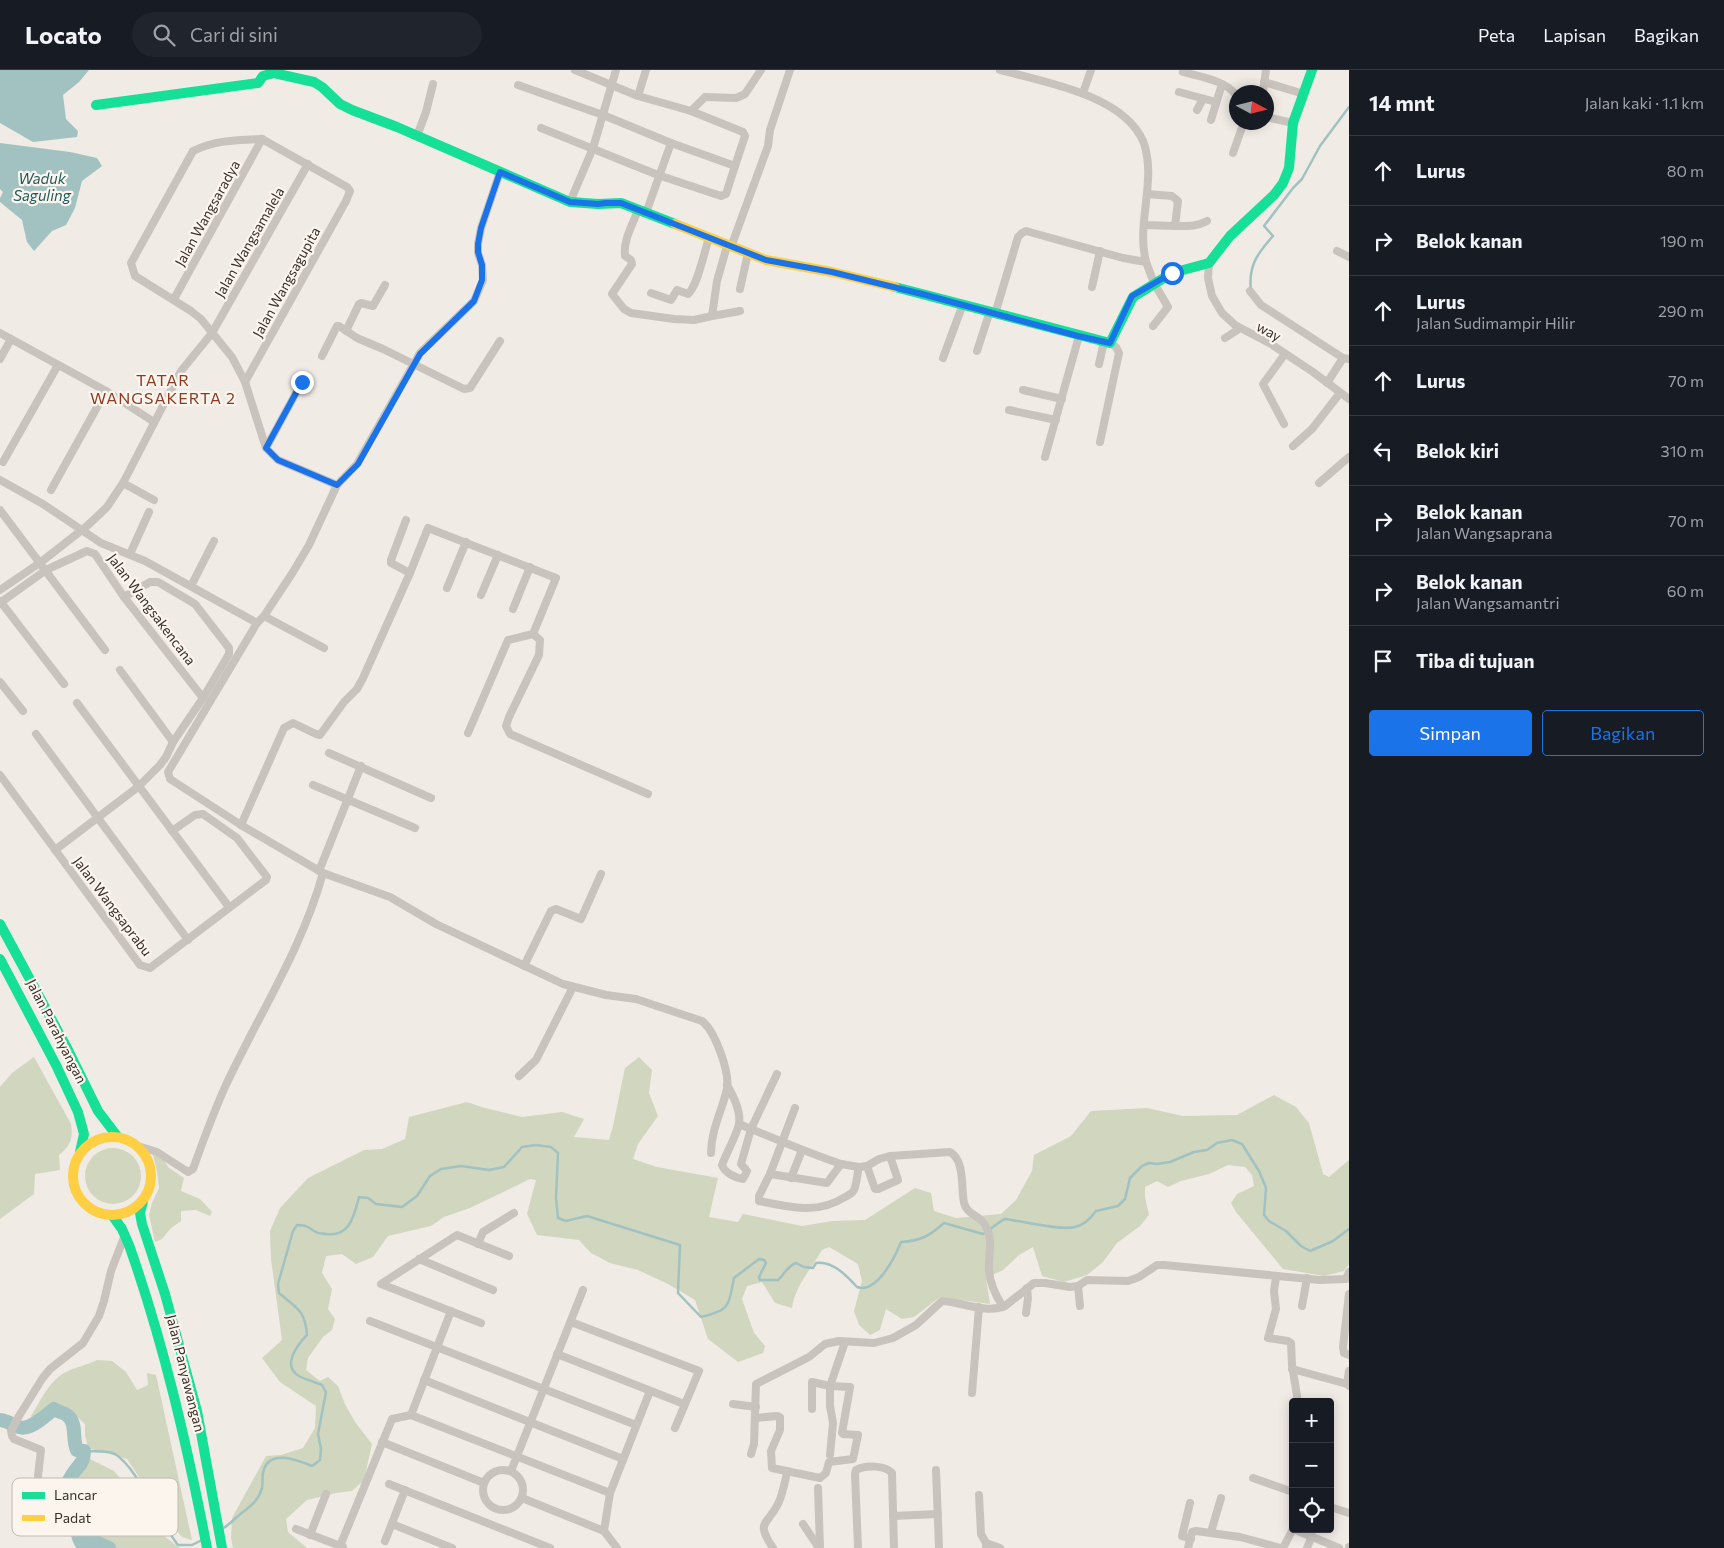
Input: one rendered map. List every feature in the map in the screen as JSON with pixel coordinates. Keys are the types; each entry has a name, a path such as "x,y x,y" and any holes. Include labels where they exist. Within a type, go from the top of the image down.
{"street":[{"path":"541,128 658,175 723,196 726,194 744,142 745,136 743,132 691,111 638,96 612,85 593,73 575,70"},
{"path":"570,202 593,148 616,70"},
{"path":"638,96 646,70"},
{"path":"691,111 705,98 736,98 745,94 761,70"},
{"path":"712,316 717,280 768,146 770,130 790,70"},
{"path":"1000,70 1083,93 1128,118 1138,132 1144,143 1148,176 1143,249 1154,283 1168,307 1154,326"},
{"path":"1083,93 1091,70"},
{"path":"1264,85 1266,70"},
{"path":"1099,364 1107,342 1132,296 1172,273 1209,264 1230,236 1274,195 1283,183 1289,168 1293,123 1312,70"},
{"path":"1183,72 1229,87"},
{"path":"96,104 258,84 268,74 281,74 314,82 340,104 352,110 570,202 621,203 766,260 832,272 964,304 1078,336 1107,342 1118,350 1118,358 1100,442"},
{"path":"1264,82 1304,94"},
{"path":"417,136 426,112 433,84"},
{"path":"1211,120 1222,84"},
{"path":"518,85 736,166"},
{"path":"1179,92 1216,102"},
{"path":"1198,110 1202,98"},
{"path":"1274,119 1293,123"},
{"path":"1234,153 1241,130"},
{"path":"308,164 262,139 206,144 193,151 131,263 135,276 174,299 196,315 232,357 245,382 266,448 278,460 334,483"},
{"name":"Jalan Wangsaradya","path":"174,299 262,139"},
{"path":"671,143 642,211 629,233 624,251 625,256 631,260 632,264 612,294 624,309 632,313 694,320 740,312"},
{"name":"Jalan Wangsagupita","path":"245,382 350,191 347,187 308,164"},
{"name":"Jalan Wangsamalela","path":"0,590 40,562 107,507 123,482 181,371 212,332 308,164"},
{"path":"500,172 479,236 478,252 482,265 482,280 474,301 420,354 358,464 334,483 309,545 264,616 257,623 168,772 170,779 321,872 390,897 436,924 573,987 606,995 636,999 702,1021 712,1032 717,1042 727,1086 713,1130 710,1153"},
{"path":"1147,194 1176,198 1178,201 1175,226"},
{"path":"1144,225 1193,226 1207,221"},
{"path":"977,351 993,312 1018,237 1022,233 1026,232 1146,262"},
{"path":"651,293 671,300 677,290 688,294 696,280 709,238"},
{"path":"1092,286 1100,251"},
{"path":"1337,251 1349,257"},
{"path":"740,289 748,253"},
{"name":"way","path":"1209,264 1208,278 1212,296 1222,312 1239,328 1271,344 1349,399"},
{"path":"346,331 359,304 361,302 373,306 386,285"},
{"path":"1250,291 1261,305 1346,359 1327,383"},
{"path":"942,358 964,304"},
{"path":"322,356 337,326 339,326 464,390 470,388 500,341"},
{"path":"1225,338 1239,328"},
{"path":"0,333 106,391 154,422"},
{"path":"1044,457 1062,399 1078,336"},
{"path":"0,359 11,339"},
{"path":"1284,424 1263,384 1285,354"},
{"path":"3,462 58,365"},
{"path":"266,448 302,382"},
{"path":"1023,390 1062,399"},
{"path":"50,490 106,391"},
{"path":"1293,446 1312,429 1340,393"},
{"path":"1009,410 1056,420"},
{"path":"1319,483 1349,456"},
{"path":"0,480 43,504 108,546 130,554 257,623"},
{"path":"123,482 154,500"},
{"path":"0,510 105,650"},
{"path":"130,554 149,512"},
{"path":"406,520 391,563 410,573"},
{"path":"242,825 284,728 293,723 320,735 334,714 357,689 410,573 428,528 556,578 533,634"},
{"path":"191,586 214,541"},
{"path":"447,588 466,542"},
{"name":"Jalan Wangsakencana","path":"46,570 87,551 95,554 124,597 204,698"},
{"path":"481,595 498,555"},
{"path":"513,609 530,568"},
{"path":"46,570 0,602 64,684"},
{"path":"55,850 138,787 160,765 173,742 204,698 230,651 195,604 158,582 150,582 124,597"},
{"path":"264,616 324,648"},
{"path":"468,733 508,640 533,634"},
{"path":"533,634 540,640 539,655 509,717 506,726 510,734 648,794"},
{"path":"120,670 173,742"},
{"path":"0,682 23,712"},
{"path":"77,703 229,908"},
{"path":"36,734 188,940"},
{"path":"329,753 431,798"},
{"path":"138,1146 146,1156 151,1173 149,1190 143,1201 134,1209 112,1216 100,1214 89,1208 80,1199 74,1188 72,1176 74,1164 80,1153 96,1139 106,1136 117,1136 157,1152 188,1172 194,1169 226,1087 301,936 314,904 321,872 361,766"},
{"name":"Jalan Wangsaprabu","path":"0,775 140,965 145,968 150,968 188,940 264,882 267,877 237,838 202,814 195,815 172,831"},
{"path":"312,785 416,828"},
{"path":"524,966 553,909 578,919 583,918 601,874"},
{"name":"Jalan Parahyangan","path":"0,924 67,1048 98,1111 117,1136"},
{"name":"Jalan Parahyangan","path":"0,959 78,1112 84,1134 80,1153"},
{"path":"520,1076 536,1060 573,987"},
{"path":"727,1086 732,1092 736,1104 739,1124 722,1165 724,1170 741,1179 744,1178 747,1172 741,1164 751,1129 777,1074"},
{"path":"795,1108 770,1174 759,1196 759,1201 793,1208 828,1206 851,1194 863,1166"},
{"path":"739,1124 840,1164 863,1166 890,1156 953,1153 960,1167 965,1206 971,1214 979,1218 985,1225 988,1233 990,1247 989,1271 992,1287 1003,1307"},
{"path":"791,1178 802,1150"},
{"path":"863,1166 875,1189 878,1189 898,1180 890,1156"},
{"path":"770,1174 827,1183 840,1164"},
{"name":"Jalan Panyawangan","path":"143,1201 140,1213 142,1224 165,1294 197,1411 222,1548"},
{"path":"478,1244 483,1232 514,1213"},
{"name":"Jalan Panyawangan","path":"112,1216 125,1235 166,1359 207,1548"},
{"path":"38,1476 41,1450 14,1439 11,1432 42,1378 50,1369 78,1348 89,1333 102,1309 110,1271 125,1235"},
{"path":"481,1323 381,1284 457,1235 509,1256"},
{"path":"419,1259 493,1290"},
{"path":"751,1454 754,1444 755,1387 758,1382 809,1357 825,1344 845,1342 874,1343 893,1338 916,1325 942,1301 980,1307 1003,1307 1037,1282 1070,1287 1078,1286 1087,1280 1128,1281 1139,1277 1156,1265 1164,1264 1276,1277 1281,1275 1320,1280 1347,1276 1349,1294 1343,1347 1344,1353 1349,1355"},
{"path":"1276,1277 1274,1291 1276,1309 1268,1338 1291,1343 1292,1369 1297,1398"},
{"path":"1302,1306 1307,1278"},
{"path":"1078,1286 1080,1306"},
{"path":"1026,1313 1027,1288"},
{"path":"511,1471 584,1290"},
{"path":"972,1393 980,1307"},
{"path":"411,1415 451,1311"},
{"path":"370,1321 636,1426"},
{"path":"571,1322 699,1370 674,1428"},
{"path":"830,1455 833,1423 830,1406 830,1386 845,1342"},
{"path":"557,1354 684,1404"},
{"path":"1292,1369 1348,1385 1349,1370"},
{"path":"424,1380 623,1459"},
{"path":"755,1418 780,1417 780,1430 771,1451 772,1468 820,1478 826,1473 829,1462 853,1460 857,1434 843,1434 842,1432 850,1388 812,1382 812,1409"},
{"path":"604,1531 610,1494 650,1391"},
{"path":"733,1404 756,1408"},
{"path":"296,1529 342,1547 392,1419 411,1415 610,1494"},
{"path":"382,1442 484,1483"},
{"path":"858,1548 856,1470 864,1467 886,1468 892,1473 894,1548"},
{"path":"500,1469 511,1471 520,1477 523,1487 522,1498 515,1506 506,1510 496,1509 487,1503 483,1493 484,1483 490,1474 500,1469"},
{"path":"936,1470 939,1548"},
{"path":"771,1547 765,1536 764,1523 779,1504 786,1477"},
{"path":"1253,1478 1289,1491"},
{"path":"390,1484 550,1548"},
{"path":"818,1488 819,1548"},
{"path":"385,1541 405,1490"},
{"path":"310,1535 326,1494"},
{"path":"979,1496 981,1534 986,1545 1000,1548"},
{"path":"522,1498 604,1531 617,1548"},
{"path":"1211,1532 1221,1498"},
{"path":"1190,1503 1182,1536 1191,1539"},
{"path":"1334,1507 1349,1513"},
{"path":"490,1524 496,1509"},
{"path":"893,1516 938,1514"},
{"path":"392,1524 452,1548"},
{"path":"803,1524 819,1548"},
{"path":"1188,1548 1192,1532 1194,1531 1240,1537 1282,1548 1291,1533"},
{"path":"1304,1533 1340,1548"},
{"path":"1307,1548 1312,1536"}],"green space":[{"path":"34,1057 71,1124 72,1134 69,1145 59,1155 60,1170 35,1174 34,1194 0,1219 0,1087 12,1073"},
{"path":"639,1057 652,1070 649,1093 658,1116 638,1144 633,1159 657,1167 718,1178 709,1217 738,1222 743,1214 802,1226 832,1221 865,1220 915,1188 931,1193 934,1211 956,1218 1001,1214 1016,1200 1032,1171 1034,1155 1071,1136 1091,1111 1147,1108 1183,1116 1237,1115 1274,1095 1296,1107 1309,1123 1323,1174 1329,1177 1349,1160 1349,1264 1344,1271 1324,1276 1283,1269 1236,1212 1231,1203 1237,1194 1254,1186 1252,1175 1245,1167 1228,1165 1209,1174 1181,1181 1168,1187 1157,1181 1145,1187 1149,1215 1140,1226 1117,1243 1103,1262 1087,1275 1064,1282 1042,1276 1033,1247 1019,1255 1003,1270 986,1278 990,1304 940,1297 914,1317 902,1319 886,1309 880,1330 870,1335 859,1325 854,1311 862,1281 858,1264 829,1247 822,1250 804,1278 796,1292 792,1308 775,1303 762,1282 747,1286 742,1299 754,1333 765,1346 763,1353 738,1362 708,1339 695,1300 668,1284 638,1270 610,1263 591,1253 579,1240 537,1235 527,1214 536,1180 530,1179 470,1208 444,1217 431,1226 388,1236 373,1257 356,1264 342,1254 326,1256 322,1273 332,1289 328,1309 335,1319 332,1330 323,1337 308,1358 306,1370 320,1381 328,1377 338,1386 355,1422 372,1444 364,1480 352,1491 307,1500 286,1519 288,1532 307,1548 233,1548 231,1538 232,1518 266,1456 281,1455 303,1448 315,1428 316,1406 280,1382 262,1358 282,1340 271,1259 270,1231 280,1208 308,1178 364,1150 382,1149 405,1139 409,1117 467,1102 522,1117 562,1112 584,1119 574,1137 609,1140 625,1068"},
{"path":"107,1148 119,1148 129,1152 137,1160 141,1176 137,1192 129,1200 119,1204 107,1204 97,1200 89,1192 85,1182 85,1170 89,1160 97,1152"},
{"path":"153,1155 163,1159 169,1168 184,1178 181,1191 200,1199 212,1212 210,1216 196,1210 181,1211 181,1221 171,1228 162,1239 155,1242 149,1215 159,1188"},
{"path":"97,1360 112,1361 126,1372 137,1390 148,1385 147,1373 156,1375 192,1540 182,1537 178,1532 178,1478 140,1478 127,1459 88,1448 85,1424 68,1408 48,1409 32,1420 31,1416 46,1390 56,1379 68,1371"},
{"path":"90,1459 114,1471 120,1478 70,1478"},
{"path":"92,1536 164,1536 180,1548 109,1548"}],"water":[{"name":"Waduk Saguling","path":"0,70 89,70 79,82 63,95 66,119 78,131 77,137 33,142 0,123"},
{"name":"Waduk Saguling","path":"0,143 70,152 97,158 102,166 82,181 75,208 66,225 52,231 34,251 27,242 22,220 0,202 3,192 0,189"}],"waterway":[{"path":"1251,291 1252,267 1262,249 1273,236 1264,226 1302,179 1320,146 1349,107"},
{"path":"222,1529 258,1498 262,1488 263,1473 266,1465 271,1461 277,1458 284,1458 312,1466 320,1460 321,1449 318,1434 326,1392 322,1385 299,1376 291,1367 293,1355 307,1335 306,1326 299,1310 279,1293 278,1284 293,1231 297,1225 307,1227 318,1233 334,1234 341,1232 350,1224 359,1197 368,1198 376,1204 402,1207 417,1196 430,1176 441,1169 461,1166 489,1170 504,1167 522,1147 536,1145 551,1147 558,1153 556,1198 558,1218 566,1221 587,1216 680,1245 678,1293 701,1317 723,1309 729,1301 734,1278 759,1259 764,1260 766,1263 759,1277 760,1280 778,1280 796,1263 804,1267 813,1268 816,1263 822,1263 833,1266 849,1278 857,1287 864,1288 878,1280 884,1273 901,1242 924,1237 944,1223 983,1234 1005,1219 1051,1227 1075,1227 1087,1221 1096,1211 1118,1206 1125,1199 1130,1178 1142,1166 1149,1163 1170,1162 1194,1152 1207,1150 1217,1143 1232,1140 1242,1144 1259,1171 1266,1188 1264,1215 1269,1221 1286,1231 1301,1246 1310,1251 1333,1241 1349,1229"},
{"path":"0,1420 23,1428 37,1422 54,1409 66,1414 73,1424 77,1450 84,1451 82,1462 70,1478"},
{"path":"84,1451 100,1451 115,1454 137,1478"},
{"path":"78,1536 82,1544 96,1542 109,1548"},
{"path":"172,1536 178,1545 192,1545 202,1540"}],"traffic: fast":[{"path":"895,287 1110,343 1133,297 1172,273 1209,263 1230,236 1274,195 1283,183 1289,168 1293,123 1312,70"},
{"path":"96,105 258,83 263,76 274,73 314,82 340,104 352,110 397,127 570,202 621,203 675,224"},
{"path":"0,924 67,1048 98,1111 117,1136"},
{"path":"0,959 56,1065 78,1112 84,1134 80,1152"},
{"path":"143,1201 140,1213 142,1224 165,1294 197,1411 222,1548"},
{"path":"112,1215 122,1229 129,1245 164,1357 183,1433 207,1548"}],"traffic: slow":[{"path":"675,224 766,260 832,272 895,287"},
{"path":"104,1137 120,1137 134,1143 145,1154 151,1168 151,1176 151,1184 145,1198 134,1209 120,1215 104,1215 90,1209 79,1198 73,1184 73,1168 79,1154 90,1143 104,1137"}],"district":[{"name":"TATAR WANGSAKERTA 2","path":"163,388"}],"route":[{"path":"302,382 266,448 278,460 337,485 358,464 420,354 474,301 482,280 482,265 478,252 481,228 500,172 570,202 621,203 766,260 832,272 964,304 1042,327 1110,343 1132,296 1172,273"}]}
